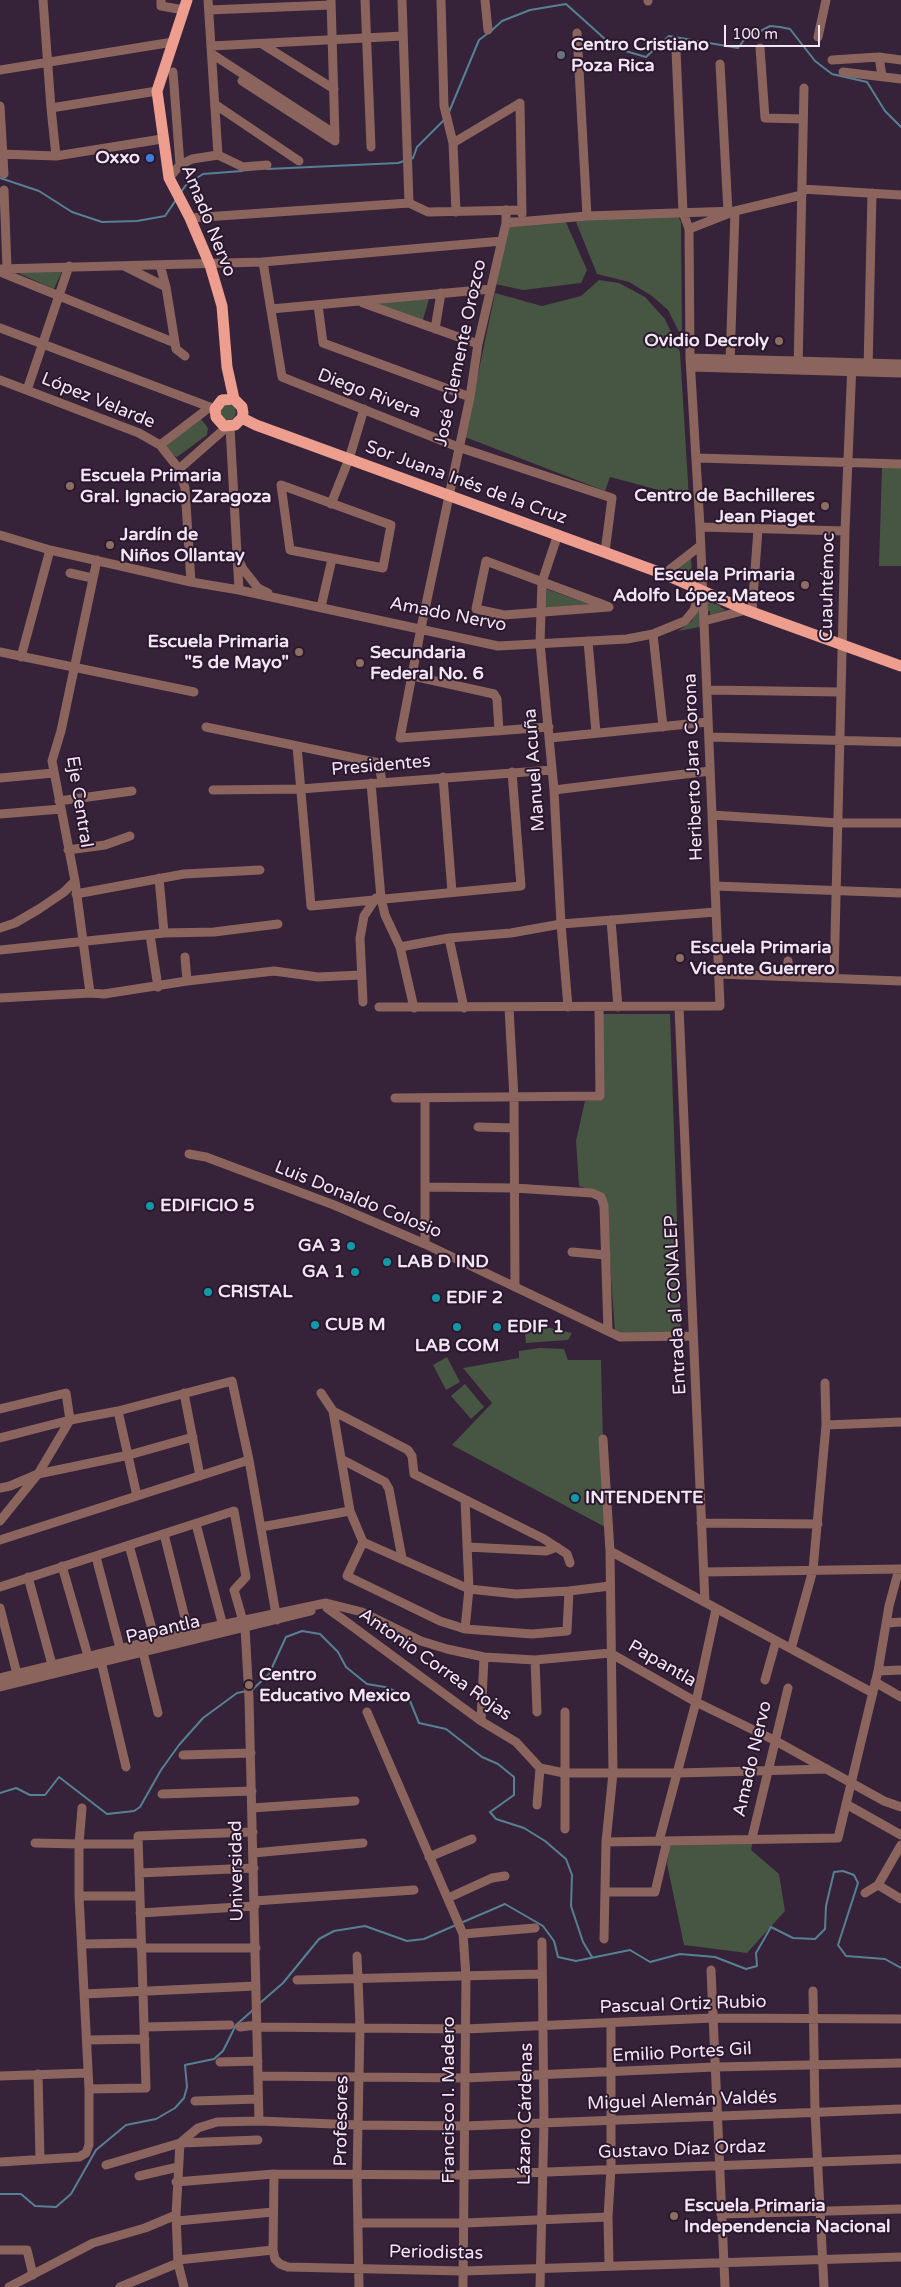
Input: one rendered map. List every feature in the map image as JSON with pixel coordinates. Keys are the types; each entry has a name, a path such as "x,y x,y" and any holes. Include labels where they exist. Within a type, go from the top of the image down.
{"main road":[{"name":"Amado Nervo","path":"185,5 157,91 162,139 171,183 190,218 210,265 222,306 227,367 234,399 242,407 242,418"},
{"path":"234,399 222,400 213,408 216,417 219,422 229,427 235,425 242,418"},
{"name":"Sor Juana Inés de la Cruz","path":"242,418 256,425 558,534 664,574 749,610 901,666"}],"street":[{"path":"43,0 56,156"},
{"path":"161,0 161,6 185,5"},
{"path":"365,0 371,147"},
{"path":"402,0 410,203"},
{"path":"441,0 444,106 453,143 456,212"},
{"path":"485,0 488,30"},
{"path":"818,37 826,0"},
{"path":"212,54 335,140 331,3 209,5 218,155"},
{"path":"577,33 587,216"},
{"path":"212,54 262,44 403,36"},
{"path":"0,70 173,42"},
{"path":"262,44 334,89"},
{"path":"760,48 764,118 803,119"},
{"name":"Heriberto Jara Corona","path":"676,50 683,212 689,229 690,362 700,527 699,589 704,620 720,1006 679,1007"},
{"path":"832,60 879,57 901,60"},
{"path":"879,57 882,76"},
{"path":"720,64 732,211 730,364"},
{"path":"171,183 180,165 174,72"},
{"path":"843,72 901,79"},
{"path":"799,366 804,88"},
{"path":"51,108 157,91"},
{"path":"453,143 520,104 523,222"},
{"path":"216,105 299,161"},
{"path":"0,106 1,154 4,174"},
{"path":"1,154 56,156 162,139"},
{"path":"180,165 192,159 218,155 243,167 267,165"},
{"path":"2,270 4,190"},
{"path":"689,229 732,211 802,192 901,195"},
{"path":"868,368 872,193"},
{"path":"190,218 410,203 428,212 522,210"},
{"name":"José Clemente Orozco","path":"499,731 400,738 448,495 470,397 478,344 506,223 506,210"},
{"path":"506,223 587,216 732,211"},
{"path":"2,270 68,266 210,265 262,262 502,241"},
{"name":"Diego Rivera","path":"262,262 282,377 458,447 612,498 605,552"},
{"path":"122,265 166,286"},
{"path":"160,265 166,286 174,343 176,349 184,356"},
{"path":"27,390 68,266"},
{"path":"2,270 59,297 174,343"},
{"path":"271,308 360,302 492,288"},
{"path":"435,329 441,294"},
{"path":"360,302 478,344"},
{"path":"318,305 322,343 470,397"},
{"path":"0,328 213,408"},
{"path":"690,362 852,367 901,373"},
{"path":"868,368 901,364"},
{"name":"Cuauhtémoc","path":"834,978 845,531 852,367"},
{"name":"López Velarde","path":"0,380 139,433 160,445 179,469 185,488 190,582"},
{"path":"160,445 213,408"},
{"path":"332,504 349,459 364,410"},
{"path":"179,469 229,427"},
{"path":"229,427 239,590"},
{"path":"697,458 901,464"},
{"path":"280,485 332,504 391,525 384,568 290,550 280,485"},
{"path":"700,527 845,531"},
{"path":"704,620 749,610 758,529"},
{"name":"Manuel Acuña","path":"558,534 542,582 540,643 550,738 568,1007"},
{"name":"Amado Nervo","path":"0,535 50,550 190,582 321,607 498,646 588,642 652,634 686,621 694,610 699,589"},
{"path":"664,574 700,546"},
{"path":"22,657 50,550"},
{"path":"237,556 243,569 258,588 277,598"},
{"path":"321,607 332,559"},
{"name":"Eje Central","path":"90,993 75,881 52,761 61,731 97,560"},
{"path":"486,561 542,582 609,606 504,615 476,609 486,561"},
{"path":"70,574 92,578"},
{"path":"652,634 662,727"},
{"path":"588,642 596,734"},
{"path":"0,652 194,692"},
{"path":"413,676 494,694 497,699 499,731 549,727"},
{"path":"706,690 841,692"},
{"path":"550,738 708,722"},
{"path":"206,727 379,763 382,782"},
{"path":"708,737 901,742"},
{"path":"296,746 311,906 378,898 521,886 512,772"},
{"name":"Presidentes","path":"213,790 300,788 552,770"},
{"path":"554,790 710,771"},
{"path":"0,778 54,773"},
{"path":"444,777 452,892"},
{"path":"371,783 378,898 400,947 414,1008"},
{"path":"0,814 132,791"},
{"path":"712,815 838,822 901,823"},
{"path":"68,850 105,845 130,836"},
{"path":"76,894 184,874 260,870"},
{"path":"159,878 164,933"},
{"path":"0,928 14,924 40,909 64,892 75,881"},
{"path":"715,886 901,893"},
{"path":"363,1002 360,938 364,916 378,898"},
{"path":"400,947 449,938 511,933 561,924 716,912"},
{"path":"611,920 618,1007"},
{"path":"0,950 164,933 214,932 278,924"},
{"path":"150,935 158,987"},
{"path":"449,938 464,1008"},
{"path":"186,957 187,981"},
{"path":"787,976 788,961"},
{"path":"0,998 90,993 104,994 187,981 274,971 318,976 361,976"},
{"path":"718,974 901,981"},
{"path":"379,1007 679,1007"},
{"path":"395,1098 600,1096 599,1007"},
{"name":"Entrada al CONALEP","path":"679,1007 705,1602"},
{"path":"509,1008 514,1098 515,1287"},
{"path":"425,1098 425,1244"},
{"path":"478,1127 514,1128"},
{"name":"Luis Donaldo Colosio","path":"189,1154 206,1158 334,1205 425,1244 620,1337 693,1336"},
{"path":"426,1187 514,1188 592,1193 601,1197 604,1206 608,1331"},
{"path":"572,1252 606,1255"},
{"path":"0,1438 232,1381 249,1460 276,1616"},
{"path":"791,1649 813,1570 826,1425 825,1383"},
{"path":"0,1409 66,1393 70,1420 38,1474 0,1521"},
{"path":"184,1393 200,1476"},
{"path":"320,1393 333,1411 350,1511 362,1542 347,1576 440,1621 465,1629 532,1634 567,1631 569,1591"},
{"path":"118,1410 137,1496"},
{"path":"333,1411 408,1450 412,1456 414,1474 557,1547 566,1554 570,1563"},
{"path":"826,1425 901,1422"},
{"path":"0,1488 10,1486 38,1474 128,1455 193,1437"},
{"path":"603,1439 610,1551 613,1773 606,1842 604,1939"},
{"path":"341,1458 386,1482 402,1558"},
{"path":"0,1540 249,1460"},
{"path":"465,1500 469,1589 465,1629"},
{"name":"Universidad","path":"196,1524 234,1511 246,1577 234,1590 244,1624 249,1698 259,2121"},
{"path":"261,1527 350,1511"},
{"path":"702,1523 818,1524"},
{"path":"0,1587 196,1524 223,1629"},
{"path":"164,1534 189,1636"},
{"path":"362,1542 469,1589 516,1594 569,1591 610,1586"},
{"path":"128,1546 155,1640"},
{"path":"467,1548 546,1551 557,1547"},
{"path":"610,1551 873,1693"},
{"path":"96,1557 120,1648"},
{"path":"62,1566 88,1656"},
{"path":"606,1842 838,1838 878,1671 888,1623 889,1606 900,1569 704,1572"},
{"path":"28,1577 53,1669"},
{"name":"Papantla","path":"0,1687 88,1656 120,1648 155,1640 189,1636 329,1605 351,1608 380,1620 421,1641 446,1650 484,1657 535,1660 610,1653 696,1702 774,1740 884,1801 901,1807"},
{"name":"Antonio Correa Rojas","path":"329,1605 341,1618 481,1721 516,1742 540,1768"},
{"path":"0,1608 17,1674"},
{"name":"Antonio Correa Rojas","path":"341,1618 343,1613 351,1608"},
{"path":"606,1892 655,1892 663,1841 716,1609"},
{"path":"888,1623 901,1622"},
{"name":"Papantla","path":"0,1678 143,1652 189,1636"},
{"path":"765,1680 776,1641"},
{"path":"143,1652 158,1713"},
{"path":"481,1721 484,1657"},
{"path":"535,1660 536,1712"},
{"path":"101,1661 126,1767"},
{"path":"878,1671 901,1670"},
{"path":"875,1682 901,1697"},
{"name":"Amado Nervo","path":"752,1838 788,1688"},
{"name":"Francisco I. Madero","path":"367,1712 462,1931 466,1976 463,2287"},
{"path":"565,1712 565,1829"},
{"path":"183,1755 251,1753"},
{"path":"537,1805 540,1768 564,1773 678,1773 827,1769"},
{"path":"162,1794 252,1791"},
{"path":"252,1808 355,1800"},
{"path":"846,1804 901,1835"},
{"path":"0,2162 79,2157 86,2153 89,2145 89,2089 83,1944 79,1896 79,1844 82,1808"},
{"path":"35,1844 79,1844 253,1832"},
{"path":"429,1857 472,1839"},
{"path":"89,2089 146,2088 138,1840"},
{"path":"253,1853 364,1844"},
{"path":"865,1892 878,1885 901,1845"},
{"path":"139,1873 254,1868"},
{"path":"448,1898 492,1878 505,1876"},
{"path":"878,1885 901,1899"},
{"path":"140,1913 414,1890"},
{"path":"79,1896 140,1896"},
{"path":"462,1931 535,1928"},
{"name":"Lázaro Cárdenas","path":"540,2287 541,2172 544,2122 542,1942"},
{"path":"83,1944 256,1948"},
{"name":"Profesores","path":"358,1956 360,2028 358,2077 359,2287"},
{"path":"711,1970 725,2287"},
{"path":"296,1980 541,1974"},
{"path":"84,1994 256,1986"},
{"path":"814,1991 815,2112 824,2287"},
{"name":"Pascual Ortiz Rubio","path":"240,2027 257,2023 360,2028 465,2029 713,2018 901,2020"},
{"path":"609,2265 611,2023"},
{"path":"145,2027 230,2025"},
{"path":"87,2040 145,2039"},
{"path":"220,2062 258,2060"},
{"name":"Emilio Portes Gil","path":"258,2076 465,2078 715,2066 901,2063"},
{"path":"0,2076 87,2073"},
{"path":"38,2074 40,2159"},
{"path":"195,2101 258,2099"},
{"name":"Miguel Alemán Valdés","path":"180,2144 198,2128 217,2122 259,2121 358,2125 465,2126 901,2109"},
{"path":"106,2165 180,2144 258,2140"},
{"path":"180,2144 176,2182 178,2262 184,2287"},
{"name":"Gustavo Díaz Ordaz","path":"176,2182 274,2174 465,2175 719,2164 901,2159"},
{"path":"139,2176 178,2167"},
{"path":"120,2287 178,2262 273,2250 274,2174"},
{"path":"721,2214 901,2209"},
{"path":"9,2287 93,2243 177,2218 272,2212"},
{"path":"359,2223 465,2223 608,2218"},
{"path":"0,2250 27,2250 33,2275"},
{"name":"Periodistas","path":"273,2250 275,2259 280,2264 288,2267 464,2271 901,2257"}],"green space":[{"path":"678,216 681,222 682,338 668,310 652,296 629,282 597,274 576,222 584,218"},
{"path":"511,217 565,220 587,270 581,283 523,290 495,284"},
{"path":"62,271 54,289 16,272"},
{"path":"599,280 619,283 645,297 665,319 680,352 689,498 610,477 605,491 465,437 495,293 542,306 581,296"},
{"path":"429,299 422,323 373,302"},
{"path":"228,404 234,406 236,412 234,418 228,420 222,418 220,412 222,406"},
{"path":"201,419 208,428 207,435 177,457 173,455 166,447 166,443"},
{"path":"882,467 901,467 901,566 879,566"},
{"path":"691,556 692,577 672,570"},
{"path":"544,588 589,604 544,608"},
{"path":"707,601 726,610 710,615 710,611 706,612"},
{"path":"700,607 700,627 678,631 691,622"},
{"path":"602,1014 670,1014 681,1338 615,1333 605,1195 579,1186 576,1141 585,1101 604,1099"},
{"path":"524,1322 572,1333 568,1340 526,1343"},
{"path":"540,1348 564,1349 568,1360 601,1360 605,1527 452,1445 492,1403 463,1368 519,1358 519,1351"},
{"path":"447,1357 460,1382 446,1390 433,1365"},
{"path":"465,1384 484,1407 471,1419 451,1396"},
{"path":"753,1841 751,1850 779,1874 785,1911 747,1953 684,1945 667,1864 670,1844"}],"waterway":[{"path":"491,31 502,21 530,10 566,4 615,48 646,57 669,36 738,48 744,40 770,26 790,29 815,61 832,74 867,82 885,111 901,127"},
{"path":"449,112 479,40 487,34"},
{"path":"411,159 417,147 444,120"},
{"path":"267,169 398,163 404,161"},
{"path":"181,192 186,185 203,174 242,171"},
{"path":"0,178 39,191 72,212 102,222 137,221 165,216 176,200"},
{"path":"251,1691 269,1674 286,1637 302,1631 320,1634 338,1652 346,1667 367,1684 385,1687 408,1696 419,1723 446,1729 482,1757 498,1764 514,1777 514,1795 490,1812 496,1819 524,1828 545,1841 566,1859 572,1875 571,1906 583,1942 592,1957"},
{"path":"0,1793 16,1788 30,1795 45,1795 59,1777 107,1814 134,1811 140,1807 161,1770 179,1745 203,1718 237,1693 247,1691"},
{"path":"463,1922 505,1904 543,1926 554,1941 558,1957 576,1961 630,1950 650,1962 680,1954 715,1957 746,1969 757,1966 756,1953 771,1927 793,1938 815,1939 825,1929 826,1906 834,1872 843,1871 854,1875 858,1883 838,1945 846,1956 885,1959 901,1968"},
{"path":"260,2003 283,1983 319,1939 334,1931 365,1926 407,1941 424,1939 456,1925"},
{"path":"0,2194 21,2194 35,2206 56,2207 71,2194 96,2150 126,2125 156,2119 175,2108 184,2098 187,2087 185,2065 214,2059 223,2051 236,2025 253,2010"}],"place":[{"name":"Centro Cristiano Poza Rica","path":"561,55"},
{"name":"Oxxo","path":"150,158"},
{"name":"Ovidio Decroly","path":"779,341"},
{"name":"Escuela Primaria Gral. Ignacio Zaragoza","path":"70,486"},
{"name":"Centro de Bachilleres Jean Piaget","path":"825,506"},
{"name":"Jardín de Niños Ollantay","path":"110,545"},
{"name":"Escuela Primaria Adolfo López Mateos","path":"805,585"},
{"name":"Escuela Primaria \"5 de Mayo\"","path":"299,652"},
{"name":"Secundaria Federal No. 6","path":"360,663"},
{"name":"Escuela Primaria Vicente Guerrero","path":"680,958"},
{"name":"EDIFICIO 5","path":"150,1206"},
{"name":"GA 3","path":"351,1246"},
{"name":"LAB D IND","path":"387,1262"},
{"name":"GA 1","path":"355,1272"},
{"name":"CRISTAL","path":"208,1292"},
{"name":"EDIF 2","path":"436,1298"},
{"name":"CUB M","path":"315,1325"},
{"name":"LAB COM","path":"457,1327"},
{"name":"EDIF 1","path":"497,1327"},
{"name":"INTENDENTE","path":"575,1498"},
{"name":"Centro Educativo Mexico","path":"249,1685"},
{"name":"Escuela Primaria Independencia Nacional","path":"674,2216"}]}
